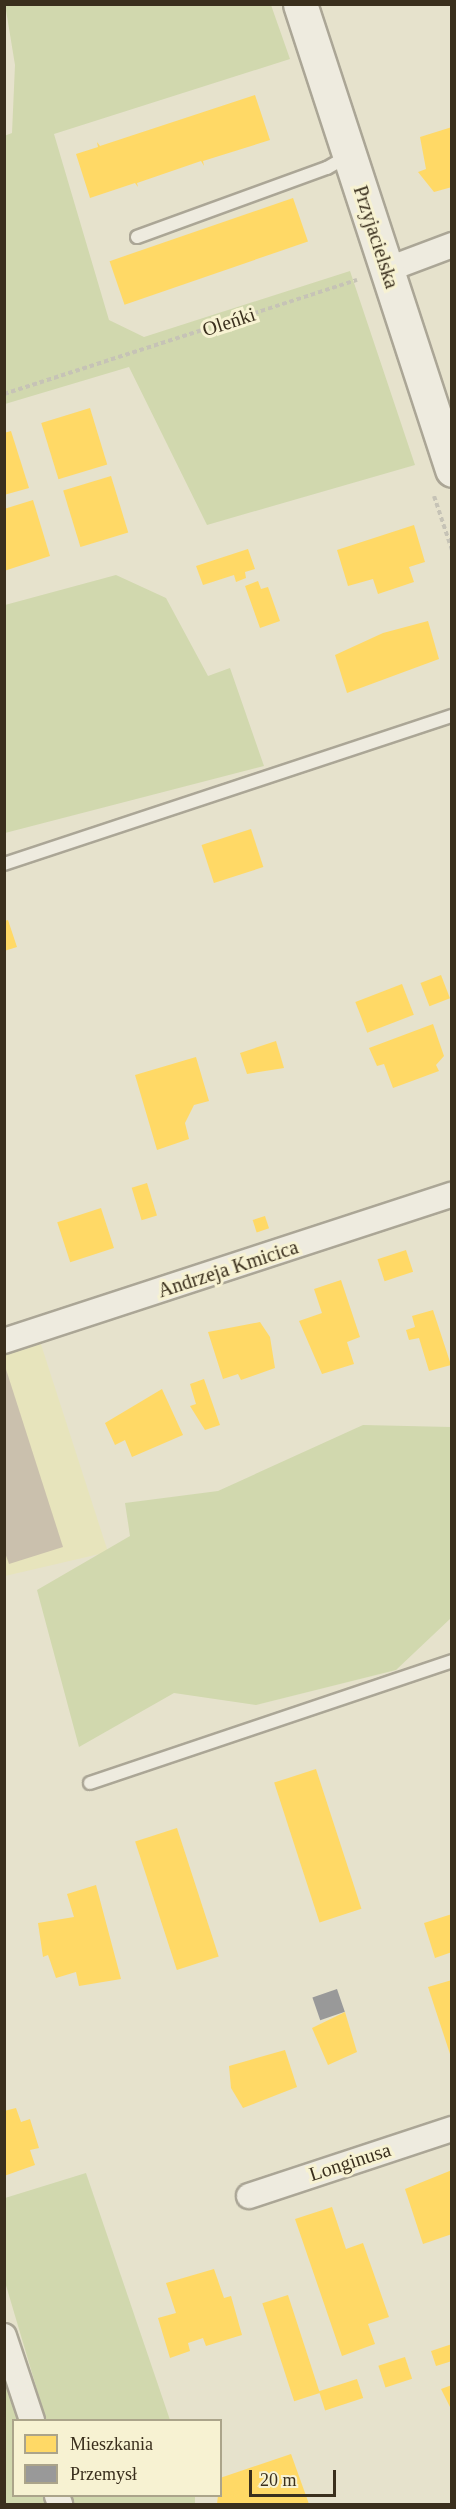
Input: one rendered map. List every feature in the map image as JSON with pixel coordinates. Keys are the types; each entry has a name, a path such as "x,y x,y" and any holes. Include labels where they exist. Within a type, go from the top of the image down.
{"street":[{"name":"Przyjacielska","path":"300,4 452,470"},
{"path":"386,270 452,245"},
{"name":"Andrzeja Kmicica","path":"4,1341 452,1195"},
{"name":"Longinusa","path":"249,2196 452,2129"},
{"path":"4,2336 31,2419"}],"lane":[{"path":"137,237 327,168 349,155"},
{"path":"4,864 452,716"},
{"path":"90,1783 452,1661"}],"path":[{"name":"Oleńki","path":"4,394 386,270"}],"shaded area":[{"path":"37,1332 108,1552 5,1576 5,1341"}],"green space":[{"path":"5,4 271,5 290,59 54,134 109,320 144,337 350,271 415,465 207,525 129,367 5,404 4,136 12,133 15,65"},
{"path":"116,575 166,598 208,676 230,668 264,766 5,833 5,605"},
{"path":"363,1425 451,1427 451,1618 396,1670 256,1705 174,1693 79,1747 37,1590 130,1536 125,1503 218,1491"},
{"path":"86,2173 170,2419 46,2419 5,2282 5,2198"},
{"path":"4,2361 24,2419 12,2419 12,2497 48,2497 52,2504 5,2504"},
{"path":"69,2497 195,2497 195,2504 69,2504"}],"building: Mieszkania":[{"path":"255,95 270,140 203,161 204,166 201,161 137,183 138,187 135,183 90,198 76,154 98,147 97,142 100,146"},
{"path":"452,127 452,187 434,192 418,172 426,169 420,137"},
{"path":"293,198 308,241 125,305 110,261"},
{"path":"90,408 107,464 58,479 41,423"},
{"path":"11,431 29,488 4,495 4,433"},
{"path":"111,476 128,532 80,547 63,491"},
{"path":"33,500 50,556 4,571 4,509"},
{"path":"414,525 425,562 409,567 414,582 378,594 373,579 348,586 337,550"},
{"path":"248,549 255,569 245,572 246,578 236,582 234,575 203,585 196,566"},
{"path":"258,581 261,589 268,587 280,621 260,628 245,586"},
{"path":"428,621 439,659 347,693 335,655 383,633"},
{"path":"251,829 263,867 214,883 202,845"},
{"path":"8,920 17,947 4,951 4,921"},
{"path":"441,975 450,998 429,1006 420,983"},
{"path":"402,984 414,1015 367,1033 355,1002"},
{"path":"433,1024 444,1056 436,1065 439,1071 393,1088 384,1064 377,1066 369,1048"},
{"path":"276,1041 284,1068 247,1074 240,1053"},
{"path":"196,1057 209,1101 194,1105 185,1123 189,1139 157,1150 135,1075"},
{"path":"147,1183 157,1216 142,1220 132,1188"},
{"path":"101,1208 114,1248 70,1262 57,1222"},
{"path":"265,1216 269,1228 257,1232 253,1220"},
{"path":"406,1250 413,1272 385,1281 377,1259"},
{"path":"341,1280 360,1337 347,1342 354,1364 322,1374 299,1321 322,1313 314,1289"},
{"path":"433,1310 451,1365 429,1371 419,1338 409,1340 406,1330 415,1327 412,1316"},
{"path":"260,1322 270,1337 275,1368 241,1380 238,1374 223,1379 208,1332"},
{"path":"204,1379 220,1425 205,1430 190,1406 196,1404 190,1384"},
{"path":"162,1389 183,1435 132,1457 125,1440 115,1445 105,1423"},
{"path":"316,1769 361,1909 320,1922 274,1783"},
{"path":"177,1828 219,1956 177,1970 135,1842"},
{"path":"96,1885 121,1979 79,1986 76,1972 56,1978 48,1955 43,1957 38,1923 74,1917 67,1894"},
{"path":"452,1914 452,1952 435,1958 424,1923"},
{"path":"452,1980 452,2057 451,2057 428,1987"},
{"path":"345,2012 357,2052 328,2065 312,2028"},
{"path":"285,2050 297,2087 243,2108 231,2088 229,2066"},
{"path":"16,2108 21,2122 30,2119 39,2148 30,2150 35,2165 4,2176 4,2111"},
{"path":"452,2170 452,2234 423,2244 405,2189"},
{"path":"332,2207 346,2249 363,2243 389,2317 368,2324 375,2344 342,2356 295,2219"},
{"path":"214,2269 224,2298 231,2296 242,2335 206,2346 203,2338 188,2343 190,2351 170,2358 158,2318 176,2313 166,2283"},
{"path":"288,2295 320,2393 294,2401 262,2303"},
{"path":"452,2344 452,2361 436,2366 431,2351"},
{"path":"405,2357 412,2379 385,2388 378,2366"},
{"path":"357,2379 363,2398 325,2410 319,2391"},
{"path":"452,2385 452,2409 451,2409 441,2389"},
{"path":"291,2454 309,2504 217,2504 218,2497 222,2497 222,2477"}],"building: Przemysł":[{"path":"337,1989 345,2012 320,2020 312,1997"}],"building: Inne":[{"path":"4,1363 63,1547 9,1564 4,1550"}]}
